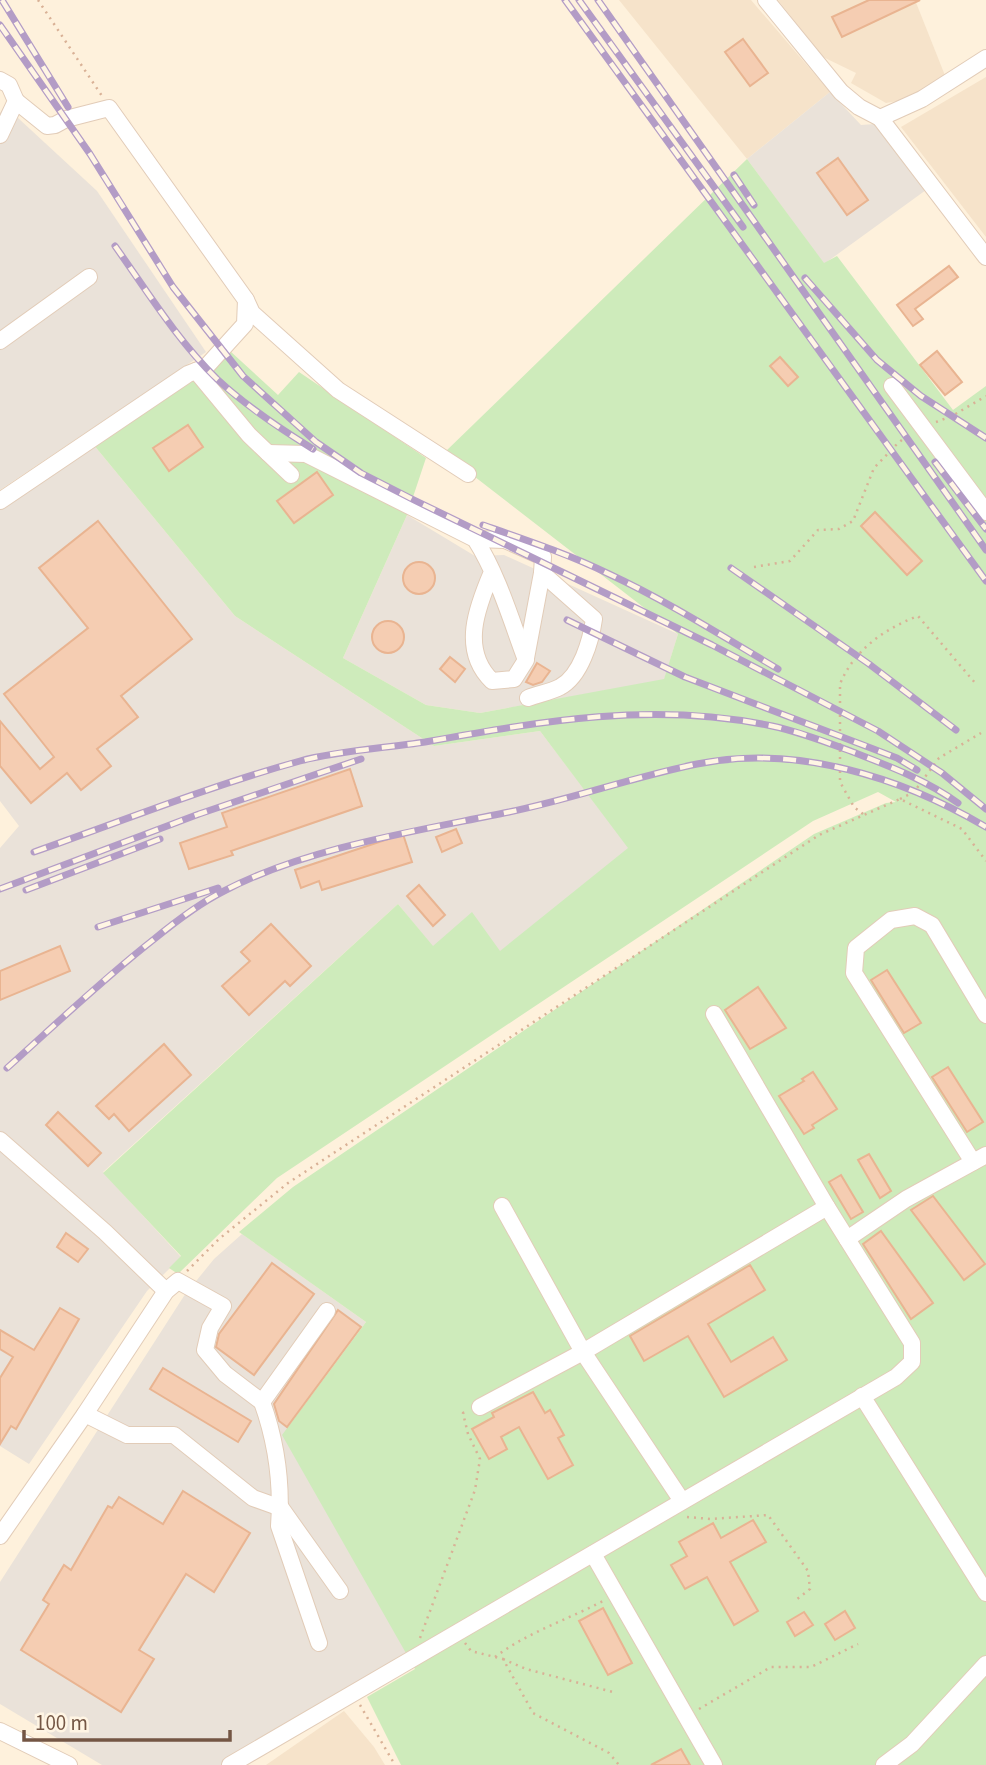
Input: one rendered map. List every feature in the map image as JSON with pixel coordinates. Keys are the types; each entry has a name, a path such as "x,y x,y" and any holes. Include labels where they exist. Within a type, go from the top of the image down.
{"street":[{"path":"766,0 841,92 859,107 880,118 986,257"},
{"path":"880,118 922,99 986,58"},
{"path":"0,80 9,85 16,101 47,125 55,125 66,119 109,108 246,300 252,313 338,390 468,474"},
{"path":"0,135 16,101"},
{"path":"0,341 89,277"},
{"path":"0,501 206,366 245,324 246,300"},
{"path":"196,371 249,435 291,475"},
{"path":"892,386 986,512"},
{"path":"268,453 306,454 475,539 505,540 543,557 526,660 514,679 492,681 482,672 472,638 477,612 492,572"},
{"path":"475,539 486,556 526,660"},
{"path":"528,698 562,687 580,664 591,641 594,619 542,573"},
{"path":"847,1239 906,1199 979,1158 854,973 856,948 891,920 915,916 932,925 986,1015"},
{"path":"230,1765 593,1553 684,1509 896,1377 912,1362 912,1343 827,1207 714,1014"},
{"path":"0,1140 172,1286 223,1306 210,1328 205,1350 225,1374 262,1402 273,1434 281,1508 279,1527 319,1643"},
{"path":"502,1206 583,1352 684,1509"},
{"path":"481,1407 583,1352 827,1207"},
{"path":"0,1536 172,1286"},
{"path":"262,1402 327,1311"},
{"path":"862,1396 986,1593"},
{"path":"85,1414 127,1435 174,1435 253,1498 281,1508 340,1591"},
{"path":"593,1553 714,1765"},
{"path":"884,1765 912,1744 986,1664"},
{"path":"0,1731 69,1765"}],"path":[{"path":"38,0 109,108"},
{"path":"754,567 790,561 818,530 839,529 853,521 874,468 898,443 912,432 925,429 986,396"},
{"path":"863,814 854,807 840,782 839,684 869,642 898,623 918,616 976,684"},
{"path":"172,1286 219,1240 288,1183 819,835 908,797 939,758 981,733"},
{"path":"900,799 962,829 986,861"},
{"path":"420,1638 475,1490 480,1459 468,1434 463,1413 481,1407"},
{"path":"684,1509 711,1518 768,1515 808,1570 810,1589 796,1600"},
{"path":"495,1657 514,1643 616,1594"},
{"path":"456,1633 471,1651 613,1692"},
{"path":"682,1710 701,1709 720,1695 771,1667 811,1667 858,1644"},
{"path":"503,1659 533,1713 609,1753 619,1765"},
{"path":"353,1694 395,1765"}],"shaded area":[{"path":"619,0 751,0 830,92 747,159"},
{"path":"778,0 915,0 946,78 903,100 886,103 851,83 856,73 823,57"},
{"path":"986,77 986,237 901,127"},
{"path":"830,92 861,125 875,124 926,190 824,264 747,159"},
{"path":"5,106 97,191 206,352 0,490 0,113"},
{"path":"93,444 235,616 434,746 540,731 629,848 500,952 433,947 398,904 103,1172 181,1257 147,1291 29,1464 0,1446 0,848 19,826 0,801 0,508"},
{"path":"407,515 475,556 504,555 678,634 664,680 480,713 426,705 343,658"},
{"path":"242,1234 366,1322 287,1427 408,1655 222,1765 102,1765 0,1704 0,1582 184,1296 214,1259"},
{"path":"344,1711 374,1747 385,1765 266,1765"}],"green space":[{"path":"747,159 824,263 837,256 953,410 986,386 986,1765 401,1765 367,1697 415,1669 282,1435 366,1322 239,1232 293,1187 814,834 886,803 896,802 878,792 813,821 277,1178 178,1274 169,1268 181,1256 103,1173 398,904 433,946 472,912 500,951 628,848 540,731 434,746 235,616 93,444 191,382 230,351 278,395 299,372 426,458 407,515 343,658 426,705 480,713 664,679 678,634 444,453"}],"building":[{"path":"869,0 920,0 842,37 832,17"},
{"path":"743,39 768,73 750,86 725,52"},
{"path":"838,158 868,200 847,215 817,173"},
{"path":"949,266 958,277 915,309 923,319 913,326 897,305"},
{"path":"937,351 962,382 945,395 920,365"},
{"path":"780,357 798,377 788,386 770,366"},
{"path":"188,425 203,447 169,471 153,448"},
{"path":"317,472 333,495 294,523 277,501"},
{"path":"875,512 922,561 907,575 861,526"},
{"path":"98,521 192,639 121,696 138,717 97,749 111,766 81,790 67,773 31,803 0,766 0,721 40,769 54,757 4,694 88,628 39,568"},
{"path":"419,562 430,567 435,578 430,589 419,594 408,589 403,578 408,567"},
{"path":"388,621 399,626 404,637 399,648 388,653 377,648 372,637 377,626"},
{"path":"450,657 465,669 455,682 440,669"},
{"path":"537,663 550,671 542,682 533,685 526,682"},
{"path":"350,769 362,806 231,851 233,855 189,869 180,843 227,827 222,813"},
{"path":"456,829 462,843 442,852 436,837"},
{"path":"403,834 412,862 322,890 319,881 301,888 295,870"},
{"path":"419,885 445,915 433,926 407,896"},
{"path":"271,924 311,966 290,986 285,981 249,1015 222,986 250,961 241,952"},
{"path":"60,946 70,971 0,1000 0,971"},
{"path":"887,970 921,1023 904,1033 871,980"},
{"path":"758,987 786,1028 750,1049 725,1010"},
{"path":"164,1044 191,1075 129,1131 114,1114 109,1119 96,1106"},
{"path":"948,1067 983,1122 967,1132 932,1077"},
{"path":"813,1072 837,1109 812,1125 814,1128 804,1134 779,1096 804,1081 802,1079"},
{"path":"58,1112 101,1153 88,1166 46,1125"},
{"path":"869,1154 891,1191 880,1198 858,1160"},
{"path":"841,1175 863,1212 851,1219 829,1182"},
{"path":"933,1196 985,1264 964,1280 911,1210"},
{"path":"881,1231 933,1303 911,1319 863,1244"},
{"path":"66,1233 88,1249 78,1262 57,1247"},
{"path":"272,1263 314,1294 254,1375 216,1347 219,1334"},
{"path":"750,1265 765,1290 708,1324 731,1362 773,1337 787,1360 724,1397 688,1336 644,1361 630,1336"},
{"path":"60,1308 79,1319 16,1429 11,1426 0,1444 0,1378 13,1357 0,1349 0,1330 34,1350"},
{"path":"338,1310 361,1327 287,1427 279,1421 274,1404"},
{"path":"163,1368 251,1421 238,1442 150,1389"},
{"path":"533,1392 545,1413 550,1410 564,1435 558,1438 573,1465 548,1479 519,1427 501,1437 507,1449 489,1459 472,1429 494,1417 492,1413"},
{"path":"183,1491 250,1533 214,1592 186,1574 139,1650 154,1659 121,1712 21,1650 49,1604 43,1600 64,1565 71,1570 108,1506 112,1508 119,1497 163,1524"},
{"path":"753,1520 766,1542 730,1562 758,1611 734,1625 707,1577 685,1589 671,1565 687,1556 679,1542 713,1523 721,1538"},
{"path":"603,1608 632,1663 608,1675 579,1621"},
{"path":"845,1611 855,1628 835,1640 825,1624"},
{"path":"804,1612 813,1625 795,1636 787,1622"},
{"path":"681,1749 690,1765 651,1765"}],"railway":[{"path":"2,0 68,107"},
{"path":"565,0 986,581"},
{"path":"579,0 743,227"},
{"path":"598,0 986,550"},
{"path":"0,25 90,154 173,287 243,376 316,442 361,473 712,645 878,731 942,773 986,809"},
{"path":"734,175 754,205"},
{"path":"115,246 202,364 239,398 313,449"},
{"path":"805,278 877,360 921,396 986,438"},
{"path":"935,462 986,529"},
{"path":"483,525 562,554 631,584 778,669"},
{"path":"731,568 869,664 956,730"},
{"path":"567,620 685,677 897,758 917,770"},
{"path":"34,852 199,793 300,761 512,727 598,717 684,715 782,728 894,768 958,803"},
{"path":"7,1068 115,971 205,902 257,876 291,863 364,842 533,807 697,764 772,758 847,769 883,780 919,793 986,827"},
{"path":"0,889 199,814 361,759"},
{"path":"26,890 160,839"},
{"path":"98,927 218,888"}]}
